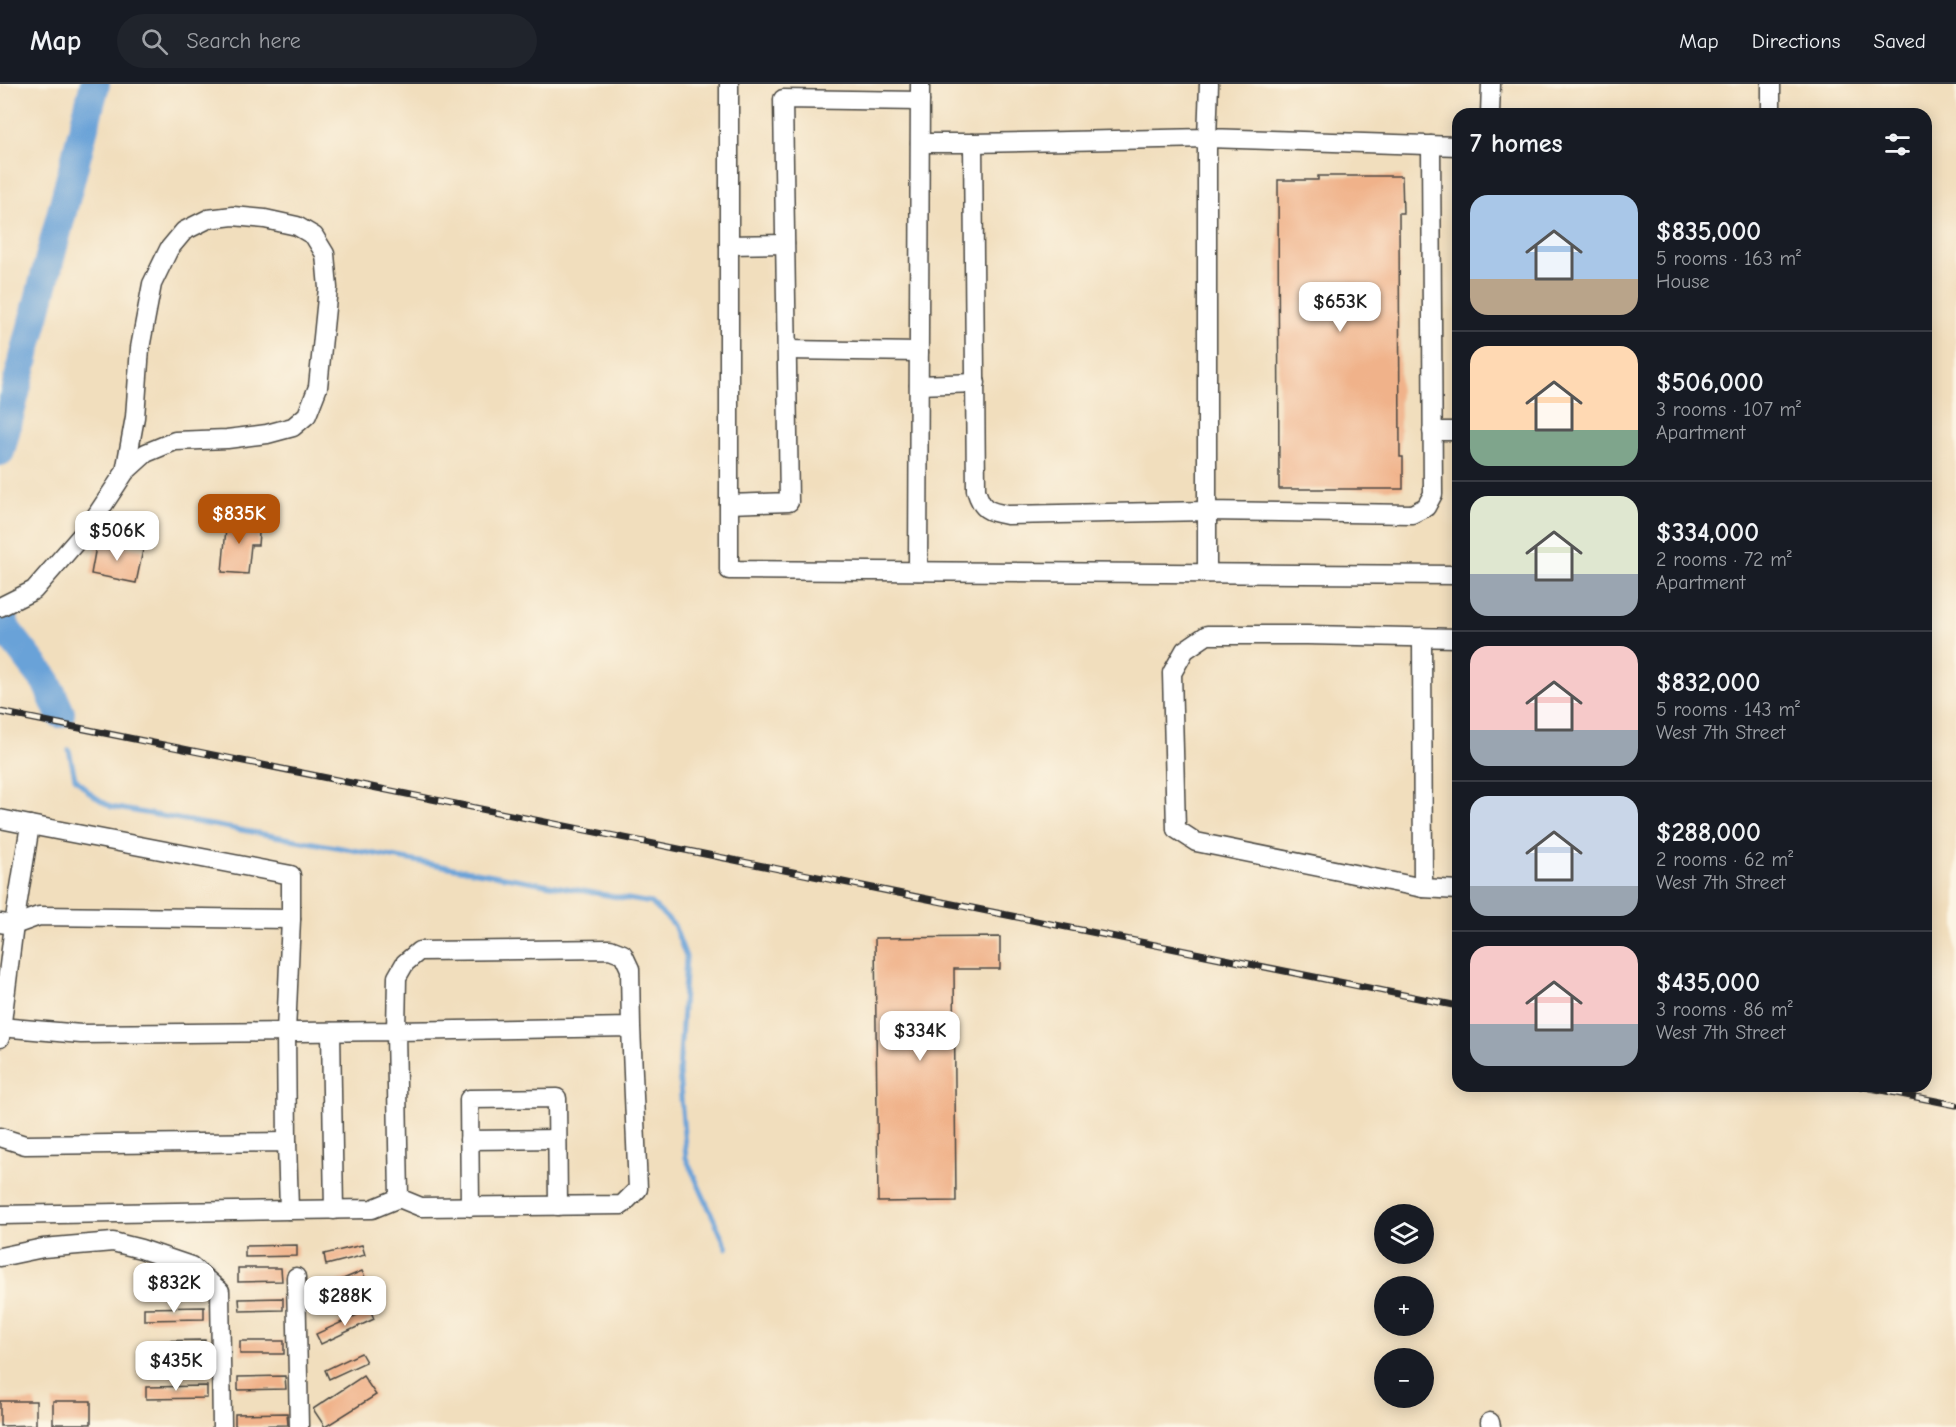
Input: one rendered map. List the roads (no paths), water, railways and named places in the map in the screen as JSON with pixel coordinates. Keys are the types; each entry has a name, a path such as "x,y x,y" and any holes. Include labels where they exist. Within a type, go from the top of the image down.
{"street":[{"path":"729,84 729,570 1452,575"},
{"path":"1207,573 1209,84"},
{"path":"1490,108 1491,84"},
{"path":"1771,84 1771,108"},
{"path":"729,504 789,502 783,99 920,92 918,571"},
{"path":"920,143 1207,138 1452,146"},
{"path":"973,143 976,490 981,505 991,512 1007,515 1207,511 1412,514 1426,507 1433,494 1431,145"},
{"path":"0,607 33,590 88,528 125,472 146,453 175,441 227,439 294,428 307,415 318,387 328,288 325,254 314,236 297,226 265,219 232,216 208,219 184,231 169,249 152,284 140,348 135,417 125,472"},
{"path":"729,244 785,244"},
{"path":"787,350 919,352"},
{"path":"919,385 976,383"},
{"path":"1432,431 1452,431"},
{"path":"1452,638 1208,635 1185,650 1172,673 1176,829 1196,842 1423,888 1452,890"},
{"path":"1422,637 1423,888"},
{"path":"0,819 291,875 286,1032 289,1210"},
{"path":"30,825 7,924 1,1031 81,1034 631,1028"},
{"path":"7,924 39,916 291,920"},
{"path":"0,1215 372,1209 399,1198 421,1207 622,1205 638,1189 630,969 622,954 610,949 419,951 405,963 397,977 399,1198"},
{"path":"331,1032 334,1210"},
{"path":"470,1207 469,1100 546,1098 556,1098 558,1206"},
{"path":"0,1137 25,1145 287,1142"},
{"path":"469,1140 557,1139"},
{"path":"0,1257 43,1248 113,1242 191,1266 220,1291 222,1427"},
{"path":"296,1277 299,1427"}],"waterway":[{"path":"0,451 95,84"},
{"path":"3,621 7,631 46,681 60,713"},
{"path":"69,750 75,778 91,794 111,807 651,903 674,925 686,957 679,1073 686,1158 727,1248"}],"railway":[{"path":"0,712 1452,1005"},
{"path":"1891,1092 1956,1105"}]}
